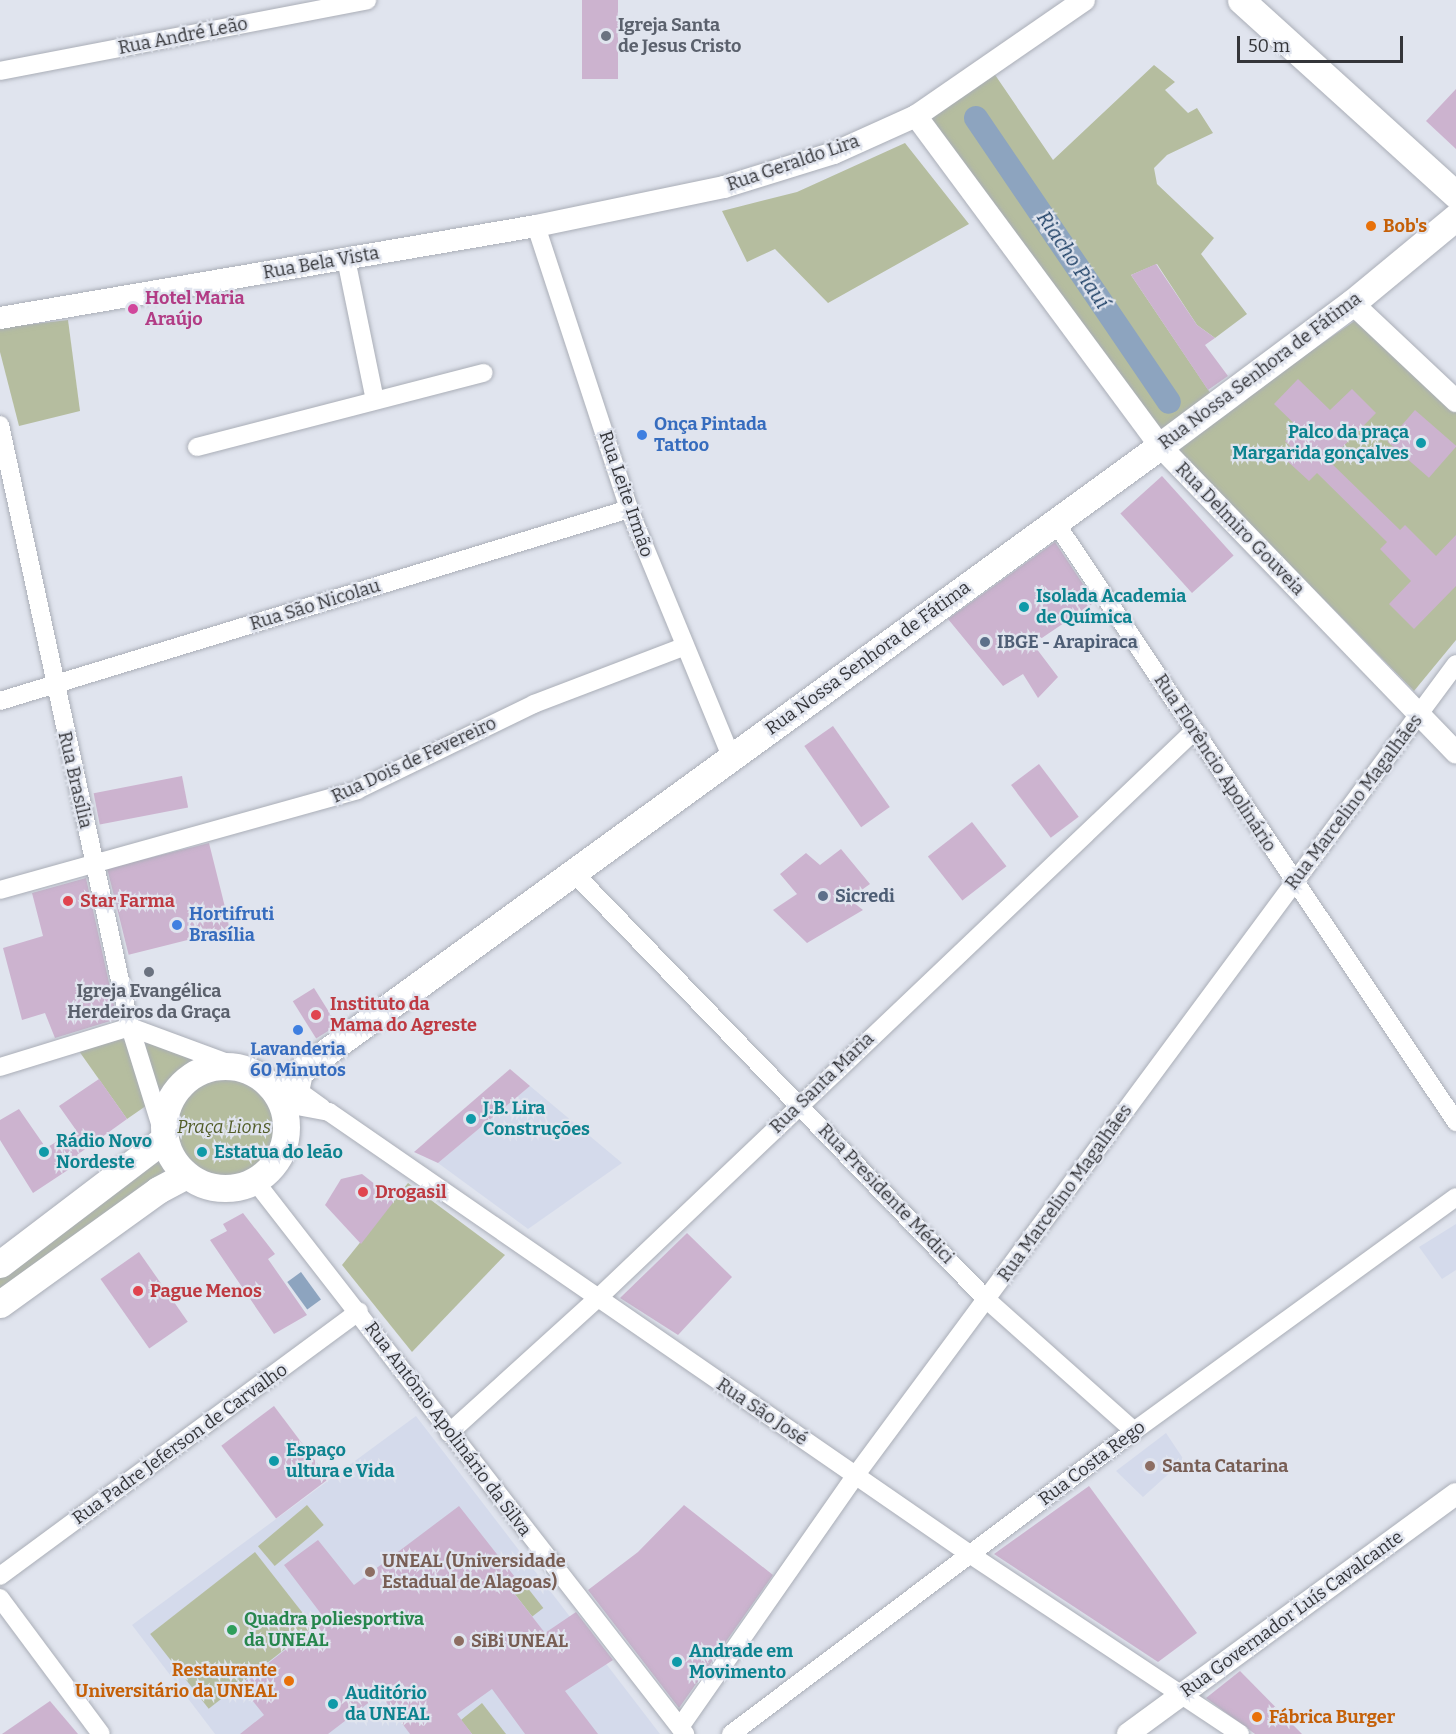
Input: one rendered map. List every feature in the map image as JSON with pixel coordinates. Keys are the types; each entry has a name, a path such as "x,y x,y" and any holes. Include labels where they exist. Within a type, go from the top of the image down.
{"main road":[{"path":"1240,0 1456,195"},
{"name":"Rua Nossa Senhora de Fátima","path":"277,1097 306,1064 571,870 1160,446 1451,229"},
{"path":"221,1066 246,1070 277,1097 285,1138 280,1155 255,1181 232,1188 208,1186 186,1175 164,1136 166,1109 178,1088 198,1073 221,1066"},
{"path":"0,1264 164,1136"},
{"path":"0,1304 158,1190 186,1175"}],"street":[{"name":"Rua André Leão","path":"0,71 367,0"},
{"name":"Rua Geraldo Lira","path":"536,226 724,187 834,153 916,116 1084,0"},
{"name":"Rua Delmiro Gouveia","path":"916,116 1160,446 1456,752"},
{"name":"Rua Bela Vista","path":"0,318 536,226"},
{"name":"Rua Leite Irmão","path":"536,226 629,509 683,647 731,756"},
{"path":"346,259 375,400"},
{"path":"1352,303 1456,401"},
{"path":"197,447 484,373"},
{"name":"Rua Brasília","path":"0,425 53,686 130,1027 164,1136"},
{"name":"Rua São Nicolau","path":"0,701 629,509"},
{"name":"Rua Florêncio Apolinário","path":"1055,522 1294,883 1456,1122"},
{"name":"Rua Dois de Fevereiro","path":"0,890 357,790 534,704 683,647"},
{"name":"Rua Marcelino Magalhães","path":"683,1730 855,1476 1456,664"},
{"name":"Rua Santa Maria","path":"449,1433 597,1299 1194,731"},
{"name":"Rua Presidente Médici","path":"571,870 800,1104 986,1299 1134,1431"},
{"path":"0,1067 130,1027 246,1070"},
{"path":"306,1064 300,1092 329,1112"},
{"name":"Rua São José","path":"277,1097 329,1112 971,1556 1239,1734"},
{"name":"Rua Antônio Apolinário da Silva","path":"255,1181 359,1311 449,1433 683,1730"},
{"name":"Rua Costa Rego","path":"731,1734 971,1556 1134,1431 1456,1197"},
{"name":"Rua Padre Jeferson de Carvalho","path":"0,1576 359,1311"},
{"name":"Rua Governador Luís Cavalcante","path":"1128,1734 1456,1494"},
{"path":"0,1598 100,1734"}],"shaded area":[{"path":"530,1086 622,1163 528,1229 438,1163"},
{"path":"1456,1224 1456,1270 1442,1279 1419,1247"},
{"name":"UNEAL (Universidade Estadual de Alagoas)","path":"416,1416 660,1734 215,1734 132,1625"},
{"name":"Santa Catarina","path":"1166,1433 1184,1460 1143,1497 1116,1471"}],"green space":[{"path":"1154,65 1175,82 1165,90 1188,113 1197,108 1213,133 1167,155 1154,168 1157,184 1214,238 1201,254 1247,314 1215,338 1197,325 1157,264 1131,275 1217,403 1160,446 916,116 989,66 1053,160"},
{"path":"905,143 969,224 828,303 775,249 747,262 722,211 797,192"},
{"path":"1369,311 1456,398 1456,640 1414,691 1173,446"},
{"path":"68,320 80,411 19,426 0,352 0,328"},
{"name":"Praça Lions","path":"130,1027 263,1079 281,1103 285,1138 280,1155 255,1181 232,1188 208,1187 186,1176 0,1304 0,1262 164,1139 153,1101 127,1119 74,1044"},
{"path":"408,1183 505,1255 412,1352 342,1265"},
{"path":"307,1505 324,1525 275,1566 258,1546"},
{"name":"Quadra poliesportiva da UNEAL","path":"255,1552 313,1627 209,1709 150,1634"},
{"path":"523,1582 543,1608 532,1617 512,1591"},
{"path":"482,1703 506,1734 472,1734 461,1720"}],"water":[{"path":"301,1272 321,1300 307,1309 287,1282"}],"building":[{"name":"Igreja Santa de Jesus Cristo","path":"582,0 618,0 618,79 582,79"},
{"path":"1456,89 1456,149 1426,121"},
{"path":"1156,264 1197,325 1215,338 1205,345 1228,376 1208,390 1131,275"},
{"path":"1298,379 1330,410 1352,389 1376,413 1329,461 1400,530 1405,525 1436,556 1456,535 1456,586 1414,629 1389,604 1411,581 1380,549 1387,542 1317,473 1309,481 1284,458 1293,449 1285,441 1294,431 1303,438 1306,435 1274,404"},
{"name":"Palco da praça Margarida gonçalves","path":"1415,410 1456,446 1429,478 1387,442"},
{"path":"1162,476 1234,556 1192,593 1120,513"},
{"path":"1055,542 1095,602 1033,644 1058,677 1038,698 1023,674 1003,686 948,619"},
{"path":"833,726 890,807 861,827 804,746"},
{"path":"1039,764 1079,817 1051,838 1011,785"},
{"path":"182,776 188,807 100,825 94,793"},
{"path":"972,822 1006,866 962,901 928,856"},
{"path":"209,843 231,929 129,955 107,868"},
{"name":"Sicredi","path":"841,849 870,884 849,899 863,910 807,943 773,910 797,894 780,874 806,853 820,865"},
{"path":"86,878 117,1019 55,1038 45,1013 22,1020 3,948 43,936 32,893"},
{"name":"Instituto da Mama do Agreste","path":"314,988 337,1025 316,1039 293,1001"},
{"name":"J.B. Lira Construções","path":"510,1069 530,1086 438,1163 414,1152"},
{"name":"Rádio Novo Nordeste","path":"99,1079 127,1119 77,1155 80,1162 33,1193 0,1140 0,1120 19,1109 46,1148 76,1130 59,1106"},
{"path":"362,1174 395,1200 361,1244 325,1205 341,1179"},
{"path":"243,1213 275,1254 268,1259 307,1315 274,1334 210,1240 227,1231 223,1224"},
{"path":"687,1233 732,1277 678,1335 620,1298"},
{"name":"Pague Menos","path":"139,1252 188,1322 149,1349 100,1279"},
{"name":"Espaço ultura e Vida","path":"274,1406 329,1479 276,1518 221,1446"},
{"path":"1089,1486 1197,1633 1158,1662 994,1554"},
{"name":"Andrade em Movimento","path":"684,1505 773,1575 679,1708 588,1590 638,1552"},
{"path":"459,1506 515,1577 506,1583 545,1633 576,1612 613,1660 565,1691 598,1734 525,1734 492,1689 457,1714 472,1734 410,1734 380,1694 328,1734 240,1734 264,1715 240,1685 325,1619 284,1565 318,1540 354,1585"},
{"name":"Fábrica Burger","path":"1240,1671 1302,1734 1255,1734 1206,1698"},
{"path":"50,1701 78,1734 2,1734"}],"waterway":[{"name":"Riacho Piauí","path":"976,118 1169,402"}],"place":[{"name":"Igreja Santa de Jesus Cristo","path":"606,36"},
{"name":"Bob's","path":"1371,226"},
{"name":"Hotel Maria Araújo","path":"133,309"},
{"name":"Onça Pintada Tattoo","path":"642,435"},
{"name":"Palco da praça Margarida gonçalves","path":"1421,443"},
{"name":"Isolada Academia de Química","path":"1024,607"},
{"name":"IBGE - Arapiraca","path":"985,642"},
{"name":"Sicredi","path":"823,896"},
{"name":"Star Farma","path":"68,901"},
{"name":"Hortifruti Brasília","path":"177,925"},
{"name":"Igreja Evangélica Herdeiros da Graça","path":"149,972"},
{"name":"Instituto da Mama do Agreste","path":"316,1015"},
{"name":"Lavanderia 60 Minutos","path":"298,1030"},
{"name":"J.B. Lira Construções","path":"471,1119"},
{"name":"Rádio Novo Nordeste","path":"44,1152"},
{"name":"Estatua do leão","path":"202,1152"},
{"name":"Drogasil","path":"363,1192"},
{"name":"Pague Menos","path":"138,1291"},
{"name":"Espaço ultura e Vida","path":"274,1461"},
{"name":"Santa Catarina","path":"1150,1466"},
{"name":"UNEAL (Universidade Estadual de Alagoas)","path":"370,1572"},
{"name":"Quadra poliesportiva da UNEAL","path":"232,1630"},
{"name":"SiBi UNEAL","path":"459,1641"},
{"name":"Andrade em Movimento","path":"677,1662"},
{"name":"Restaurante Universitário da UNEAL","path":"289,1681"},
{"name":"Auditório da UNEAL","path":"333,1704"},
{"name":"Fábrica Burger","path":"1257,1717"}]}
